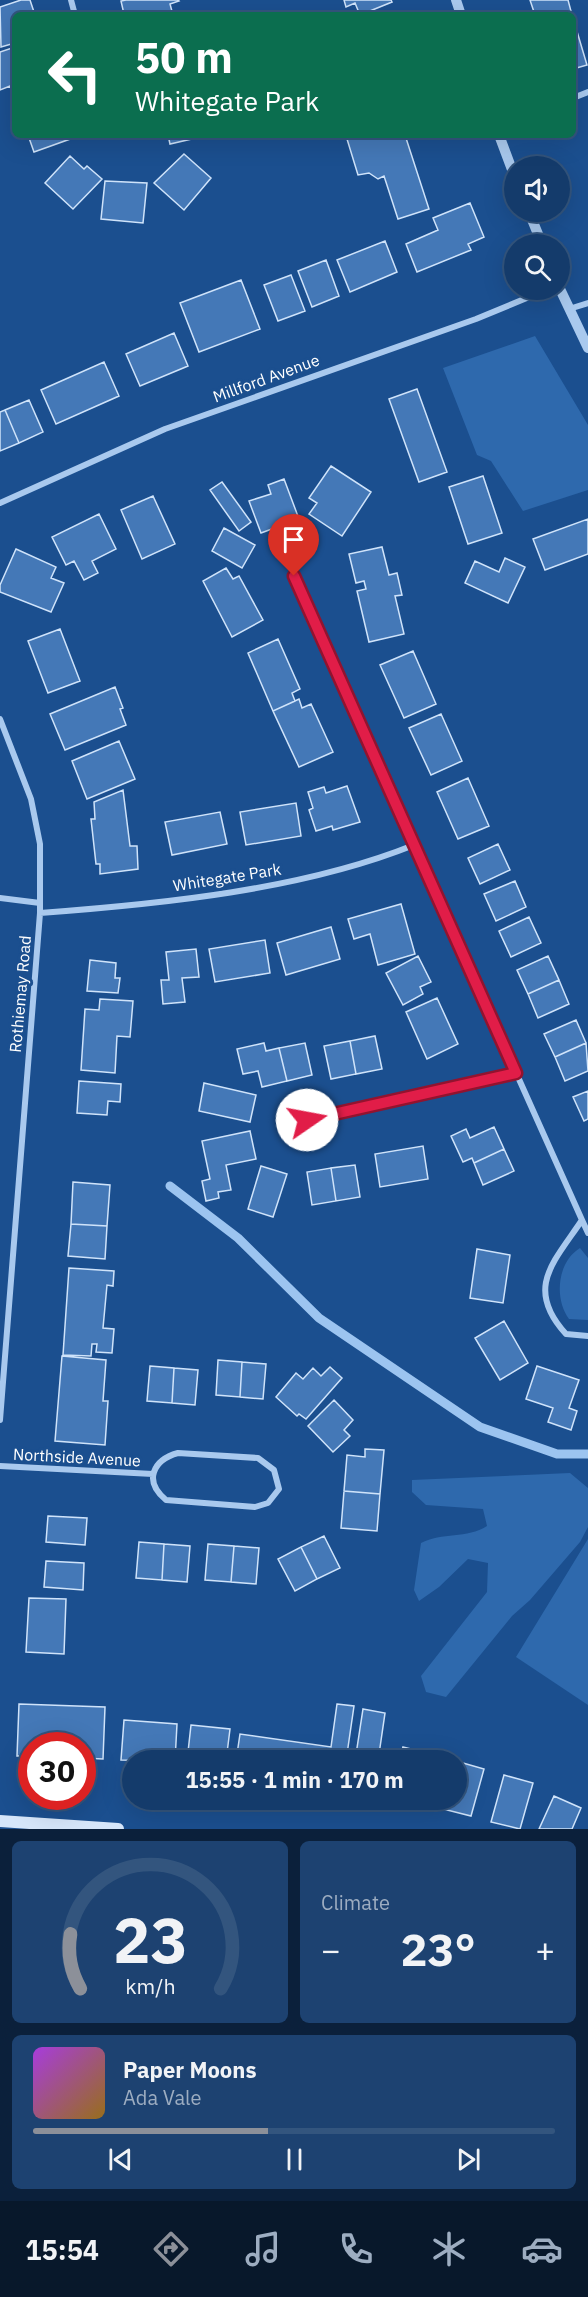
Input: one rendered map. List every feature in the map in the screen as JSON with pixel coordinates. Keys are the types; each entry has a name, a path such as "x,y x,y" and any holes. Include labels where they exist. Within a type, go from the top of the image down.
{"main road":[{"path":"0,1821 118,1829"}],"street":[{"path":"500,138 507,156"},
{"name":"Millford Avenue","path":"0,502 165,429 476,319 522,300"},
{"path":"565,300 588,348"},
{"path":"569,309 588,303"},
{"path":"294,576 588,1233"},
{"name":"Rothiemay Road","path":"0,719 31,799 40,844 40,913 0,1420"},
{"name":"Whitegate Park","path":"40,913 105,908 254,889 384,857 414,845"},
{"path":"0,898 40,903"},
{"path":"307,1120 516,1073"},
{"path":"582,1220 545,1276 546,1302 554,1320 566,1334 588,1335"},
{"name":"Northside Avenue","path":"178,1453 258,1458 274,1470 279,1489 268,1503 255,1507 166,1500 160,1494 153,1474 156,1464 165,1457 178,1453"},
{"name":"Northside Avenue","path":"0,1466 153,1474"}],"shaded area":[{"path":"535,336 588,425 588,490 523,511 491,461 477,455 443,368"},
{"path":"580,1248 588,1258 588,1320 569,1319 561,1301 562,1271 572,1254"},
{"path":"570,1473 588,1488 588,1527 580,1542 530,1600 512,1616 446,1697 426,1692 421,1676 487,1592 488,1563 468,1559 439,1587 419,1601 414,1590 421,1543 471,1533 487,1526 483,1509 426,1505 412,1492 412,1480"},
{"path":"588,1539 588,1705 516,1657"}],"building":[{"path":"21,0 30,0 34,12 12,12 12,44 1,47 0,7"},
{"path":"344,0 391,0 392,2 367,12 359,12 355,3 346,7"},
{"path":"530,0 568,0 571,12 534,12"},
{"path":"121,1 179,1 170,4 172,12 124,12"},
{"path":"576,28 587,65 576,68"},
{"path":"12,48 12,92 10,86 0,90 0,52"},
{"path":"29,138 73,138 34,152"},
{"path":"169,138 196,138 170,144"},
{"path":"406,138 429,209 398,219 384,176 378,179 369,173 358,175 347,139"},
{"path":"184,154 211,178 184,210 154,183"},
{"path":"70,156 84,169 87,166 102,179 73,209 45,183"},
{"path":"105,181 147,183 143,223 101,219"},
{"path":"470,203 484,237 468,244 471,250 417,272 406,244 438,230 433,218"},
{"path":"385,241 397,272 350,292 337,260"},
{"path":"326,260 339,296 312,307 298,271"},
{"path":"291,275 305,311 278,321 264,285"},
{"path":"241,280 260,329 199,352 180,303"},
{"path":"174,333 188,366 140,386 126,354"},
{"path":"104,362 119,396 56,424 41,390"},
{"path":"417,389 447,472 419,482 389,399"},
{"path":"29,400 43,432 19,443 5,410"},
{"path":"5,410 19,443 0,451 0,412"},
{"path":"331,466 371,492 342,536 309,514 317,503 309,498"},
{"path":"483,476 502,533 468,544 449,487"},
{"path":"284,479 299,519 261,533 249,501 271,494 268,485"},
{"path":"222,482 251,522 239,531 210,490"},
{"path":"153,496 175,544 142,559 121,510"},
{"path":"99,514 116,549 92,561 98,573 84,580 74,561 66,565 52,537"},
{"path":"588,519 588,554 545,570 533,539"},
{"path":"224,528 255,545 242,568 212,551"},
{"path":"382,547 389,575 397,573 402,595 395,596 404,634 369,642 357,591 366,589 364,581 356,583 349,554"},
{"path":"16,549 56,567 51,578 64,583 51,612 0,592 0,585"},
{"path":"505,558 525,567 508,603 465,583 475,561 499,572"},
{"path":"226,568 233,579 239,576 263,620 232,637 203,581"},
{"path":"60,629 80,681 48,693 28,641"},
{"path":"278,639 300,689 292,693 295,701 273,711 248,653"},
{"path":"413,651 436,704 404,718 380,665"},
{"path":"115,687 123,708 120,709 126,725 65,750 50,714"},
{"path":"299,699 302,708 311,704 333,752 299,767 273,711"},
{"path":"441,714 462,761 431,775 409,728"},
{"path":"119,741 135,779 87,799 72,761"},
{"path":"468,778 489,826 458,839 437,792"},
{"path":"347,786 360,822 333,830 332,826 316,831 309,810 313,808 308,792 324,787 326,793"},
{"path":"123,790 130,846 137,846 138,869 100,874 100,864 96,864 91,819 95,819 94,802"},
{"path":"296,803 301,836 246,845 240,812"},
{"path":"220,812 227,844 172,855 165,822"},
{"path":"498,844 510,870 480,884 468,858"},
{"path":"515,881 526,907 496,921 484,894"},
{"path":"401,904 415,954 378,965 370,934 354,939 348,919"},
{"path":"529,917 541,943 511,957 499,931"},
{"path":"331,927 340,959 286,975 277,943"},
{"path":"265,940 270,973 215,982 209,949"},
{"path":"196,949 199,977 182,978 185,1002 163,1004 161,980 169,980 166,952"},
{"path":"418,956 431,982 420,987 423,994 403,1005 386,973"},
{"path":"548,956 559,980 528,994 517,970"},
{"path":"90,960 116,963 115,978 120,978 118,993 87,991"},
{"path":"559,980 569,1004 538,1018 528,994"},
{"path":"437,998 458,1044 427,1059 406,1012"},
{"path":"100,999 133,1001 130,1037 117,1036 115,1073 81,1070 85,1009 99,1010"},
{"path":"576,1020 586,1043 555,1057 544,1034"},
{"path":"375,1036 382,1069 356,1074 350,1041"},
{"path":"350,1041 356,1074 331,1079 324,1046"},
{"path":"264,1043 266,1051 279,1048 287,1081 262,1087 258,1071 243,1074 237,1049"},
{"path":"305,1043 312,1075 287,1081 279,1048"},
{"path":"586,1043 588,1071 565,1081 555,1057"},
{"path":"79,1081 121,1084 120,1102 108,1101 107,1115 77,1113"},
{"path":"204,1083 256,1095 250,1122 199,1111"},
{"path":"588,1091 588,1119 584,1121 573,1097"},
{"path":"494,1127 504,1149 474,1163 472,1158 463,1162 451,1136 466,1129 470,1138"},
{"path":"250,1131 256,1159 226,1165 231,1190 218,1192 219,1198 206,1201 202,1181 210,1179 202,1141"},
{"path":"423,1146 428,1179 380,1187 375,1154"},
{"path":"504,1149 514,1171 483,1185 474,1163"},
{"path":"355,1165 360,1197 336,1201 331,1168"},
{"path":"261,1166 287,1174 273,1217 248,1209"},
{"path":"331,1168 336,1201 312,1205 307,1172"},
{"path":"73,1182 110,1185 107,1226 71,1224"},
{"path":"71,1224 107,1226 105,1259 68,1256"},
{"path":"477,1249 510,1255 503,1303 470,1298"},
{"path":"69,1268 114,1271 113,1286 107,1285 103,1328 114,1329 112,1353 96,1352 97,1344 92,1344 91,1356 63,1355"},
{"path":"504,1321 528,1363 500,1380 475,1338"},
{"path":"62,1356 106,1360 103,1401 108,1401 105,1445 55,1441"},
{"path":"218,1360 242,1362 240,1397 216,1395"},
{"path":"242,1362 266,1364 263,1399 240,1397"},
{"path":"150,1366 174,1368 172,1403 147,1401"},
{"path":"537,1366 579,1380 569,1408 577,1411 571,1430 548,1422 553,1408 526,1399"},
{"path":"330,1367 342,1378 306,1419 299,1414 297,1416 276,1397 296,1373 303,1379 313,1368 321,1376"},
{"path":"174,1368 198,1370 195,1405 172,1403"},
{"path":"334,1400 353,1420 344,1430 350,1436 333,1452 308,1426"},
{"path":"365,1449 384,1450 380,1494 344,1491 347,1455 365,1457"},
{"path":"344,1491 380,1494 377,1531 341,1528"},
{"path":"48,1516 87,1518 85,1545 46,1542"},
{"path":"324,1536 340,1568 317,1579 301,1547"},
{"path":"139,1542 164,1544 162,1580 136,1578"},
{"path":"164,1544 190,1546 187,1582 162,1580"},
{"path":"208,1544 234,1546 231,1582 205,1580"},
{"path":"234,1546 259,1548 256,1584 231,1582"},
{"path":"301,1547 317,1579 295,1591 278,1559"},
{"path":"46,1561 84,1563 83,1590 44,1587"},
{"path":"29,1598 66,1599 64,1654 26,1652"},
{"path":"19,1704 105,1707 103,1759 96,1759 96,1732 18,1732 17,1756"},
{"path":"337,1704 354,1706 348,1750 238,1750 240,1734 331,1747"},
{"path":"363,1709 385,1713 380,1750 357,1750"},
{"path":"124,1720 177,1724 176,1750 122,1750 121,1760"},
{"path":"191,1725 230,1729 227,1750 188,1750"},
{"path":"467,1764 484,1769 471,1816 447,1810 467,1810"},
{"path":"504,1775 533,1783 520,1829 491,1822"},
{"path":"554,1796 581,1808 572,1829 539,1829"}],"waterway":[{"path":"170,1186 238,1238 319,1318 480,1427 557,1454 588,1454"}],"route":[{"path":"294,576 516,1073 307,1120"}]}
